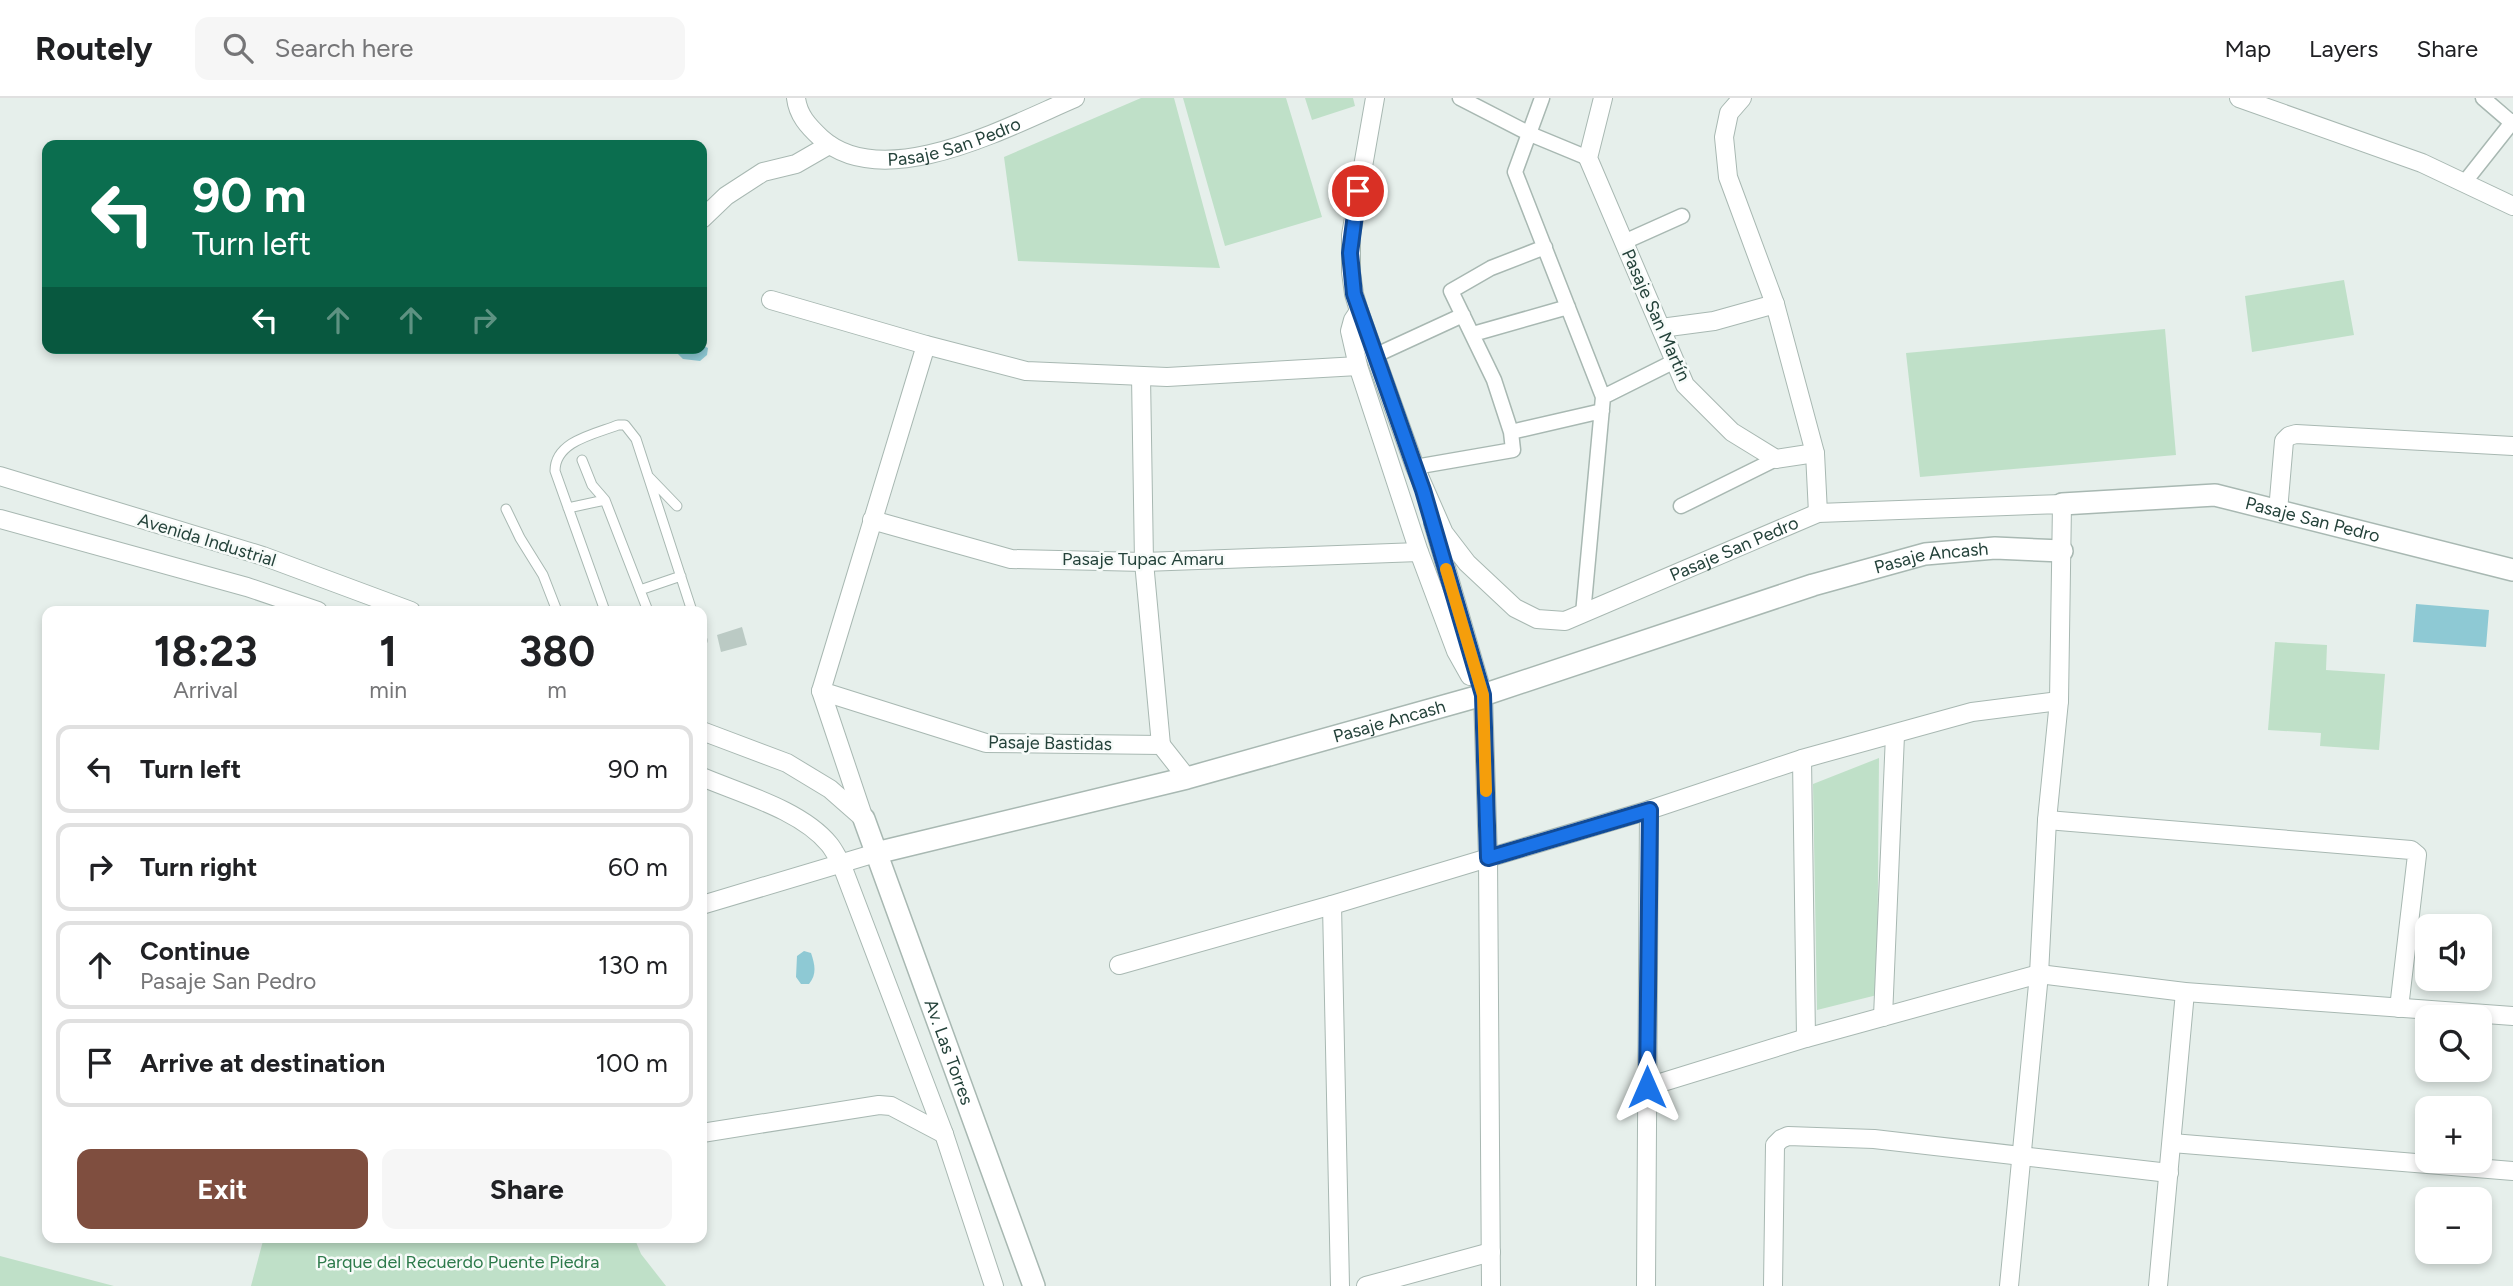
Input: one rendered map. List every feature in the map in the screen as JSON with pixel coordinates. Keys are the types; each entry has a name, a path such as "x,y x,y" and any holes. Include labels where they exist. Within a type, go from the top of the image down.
{"street":[{"name":"Pasaje San Pedro","path":"829,145 844,153 873,158 917,157 966,145 1075,98"},
{"name":"Pasaje San Pedro","path":"1375,98 1351,235 1351,272 1359,311 1423,490 1444,533 1467,563 1514,608 1537,619 1565,621 1818,513 2062,504 2203,494 2513,570"},
{"path":"1460,98 1530,134 1588,158 1603,98"},
{"path":"1542,98 1515,172 1568,307 1602,404 1583,614"},
{"path":"1742,98 1729,113 1724,137 1728,177 1774,304 1815,453 1818,513"},
{"path":"2239,98 2422,163 2513,206"},
{"path":"2463,183 2512,122 2483,98"},
{"path":"707,214 726,195 762,172 796,164 829,145 809,126 801,102"},
{"name":"Pasaje San Martín","path":"1588,158 1685,385 1732,432 1776,458"},
{"path":"1624,242 1682,216"},
{"path":"1415,467 1513,450 1511,432 1494,380 1451,291 1491,268 1545,247"},
{"path":"771,300 926,345 1027,370 1180,376 1358,366"},
{"path":"1661,328 1714,321 1774,304"},
{"path":"1473,334 1568,307"},
{"path":"1359,311 1350,331 1358,366 1419,552 1462,663 1483,695"},
{"path":"1374,356 1463,315"},
{"path":"864,819 821,691 926,345"},
{"path":"1511,432 1602,404 1675,361"},
{"path":"1141,376 1144,562 1161,744 1187,778"},
{"path":"2278,511 2284,441 2296,434 2513,446"},
{"path":"1681,506 1776,458 1815,453"},
{"name":"Avenida Industrial","path":"0,476 263,556 398,606"},
{"path":"1423,490 1483,695 1488,858 1491,1286"},
{"path":"2009,1286 2039,974 2047,820 2059,701 2062,504"},
{"path":"0,519 247,587 303,606"},
{"name":"Pasaje Tupac Amaru","path":"872,520 1000,557 1144,562 1419,552"},
{"name":"Pasaje Ancash","path":"876,853 1187,778 1483,695 1813,584 1925,554 1996,548 2063,551"},
{"name":"Pasaje Bastidas","path":"821,691 986,743 1161,744"},
{"path":"1119,965 1650,810 1802,759 1972,712 2059,701"},
{"path":"707,733 787,763 830,789 864,819"},
{"path":"1883,1017 1895,735"},
{"path":"1802,759 1806,1038"},
{"name":"Av. Las Torres","path":"707,779 777,808 810,828 829,844 841,863 944,1134 994,1286"},
{"path":"1646,1286 1650,810"},
{"name":"Av. Las Torres","path":"864,819 1034,1286"},
{"path":"2047,820 2412,849 2417,855 2399,1008"},
{"path":"707,903 876,853"},
{"path":"1332,905 1340,1286"},
{"path":"1647,1087 1806,1038 2039,974 2185,992 2513,1016"},
{"path":"2158,1286 2185,992"},
{"path":"707,1132 879,1105 891,1106 944,1134"},
{"path":"1773,1286 1775,1145 1788,1136 1874,1139 2169,1173"},
{"path":"2172,1143 2513,1171"},
{"path":"1366,1286 1491,1252"}],"lane":[{"path":"603,606 555,471 557,457 570,444 618,425 625,425 632,432 690,606"},
{"path":"582,460 592,485 605,500 646,606"},
{"path":"648,476 677,506"},
{"path":"568,508 605,500"},
{"path":"506,509 543,575 555,606"},
{"path":"640,590 681,576"}],"green space":[{"path":"1141,98 1174,98 1220,268 1018,261 1004,157"},
{"path":"1183,98 1286,98 1322,217 1225,246"},
{"path":"1305,98 1353,98 1355,106 1312,120"},
{"path":"2344,280 2354,335 2252,352 2245,296"},
{"path":"2165,329 2176,455 1920,477 1906,353"},
{"path":"2275,642 2327,645 2326,670 2385,674 2379,750 2320,746 2321,733 2268,730"},
{"path":"1879,758 1877,995 1817,1010 1813,784"},
{"name":"Parque del Recuerdo Puente Piedra","path":"262,1243 636,1243 641,1254 666,1286 251,1286"},
{"path":"0,1256 114,1286 0,1286"}],"water":[{"path":"708,348 707,355 700,361 683,359 678,354 707,354"},
{"path":"2416,604 2489,610 2486,647 2413,642"},
{"path":"804,951 811,953 814,965 809,984 801,984 796,977 797,956"}],"building":[{"path":"742,627 747,645 721,652 717,635"}],"slow traffic":[{"path":"1446,569 1483,695 1486,791"}],"route":[{"path":"1358,191 1350,253 1354,294 1423,490 1483,695 1488,858 1650,810 1647,1087"}]}
